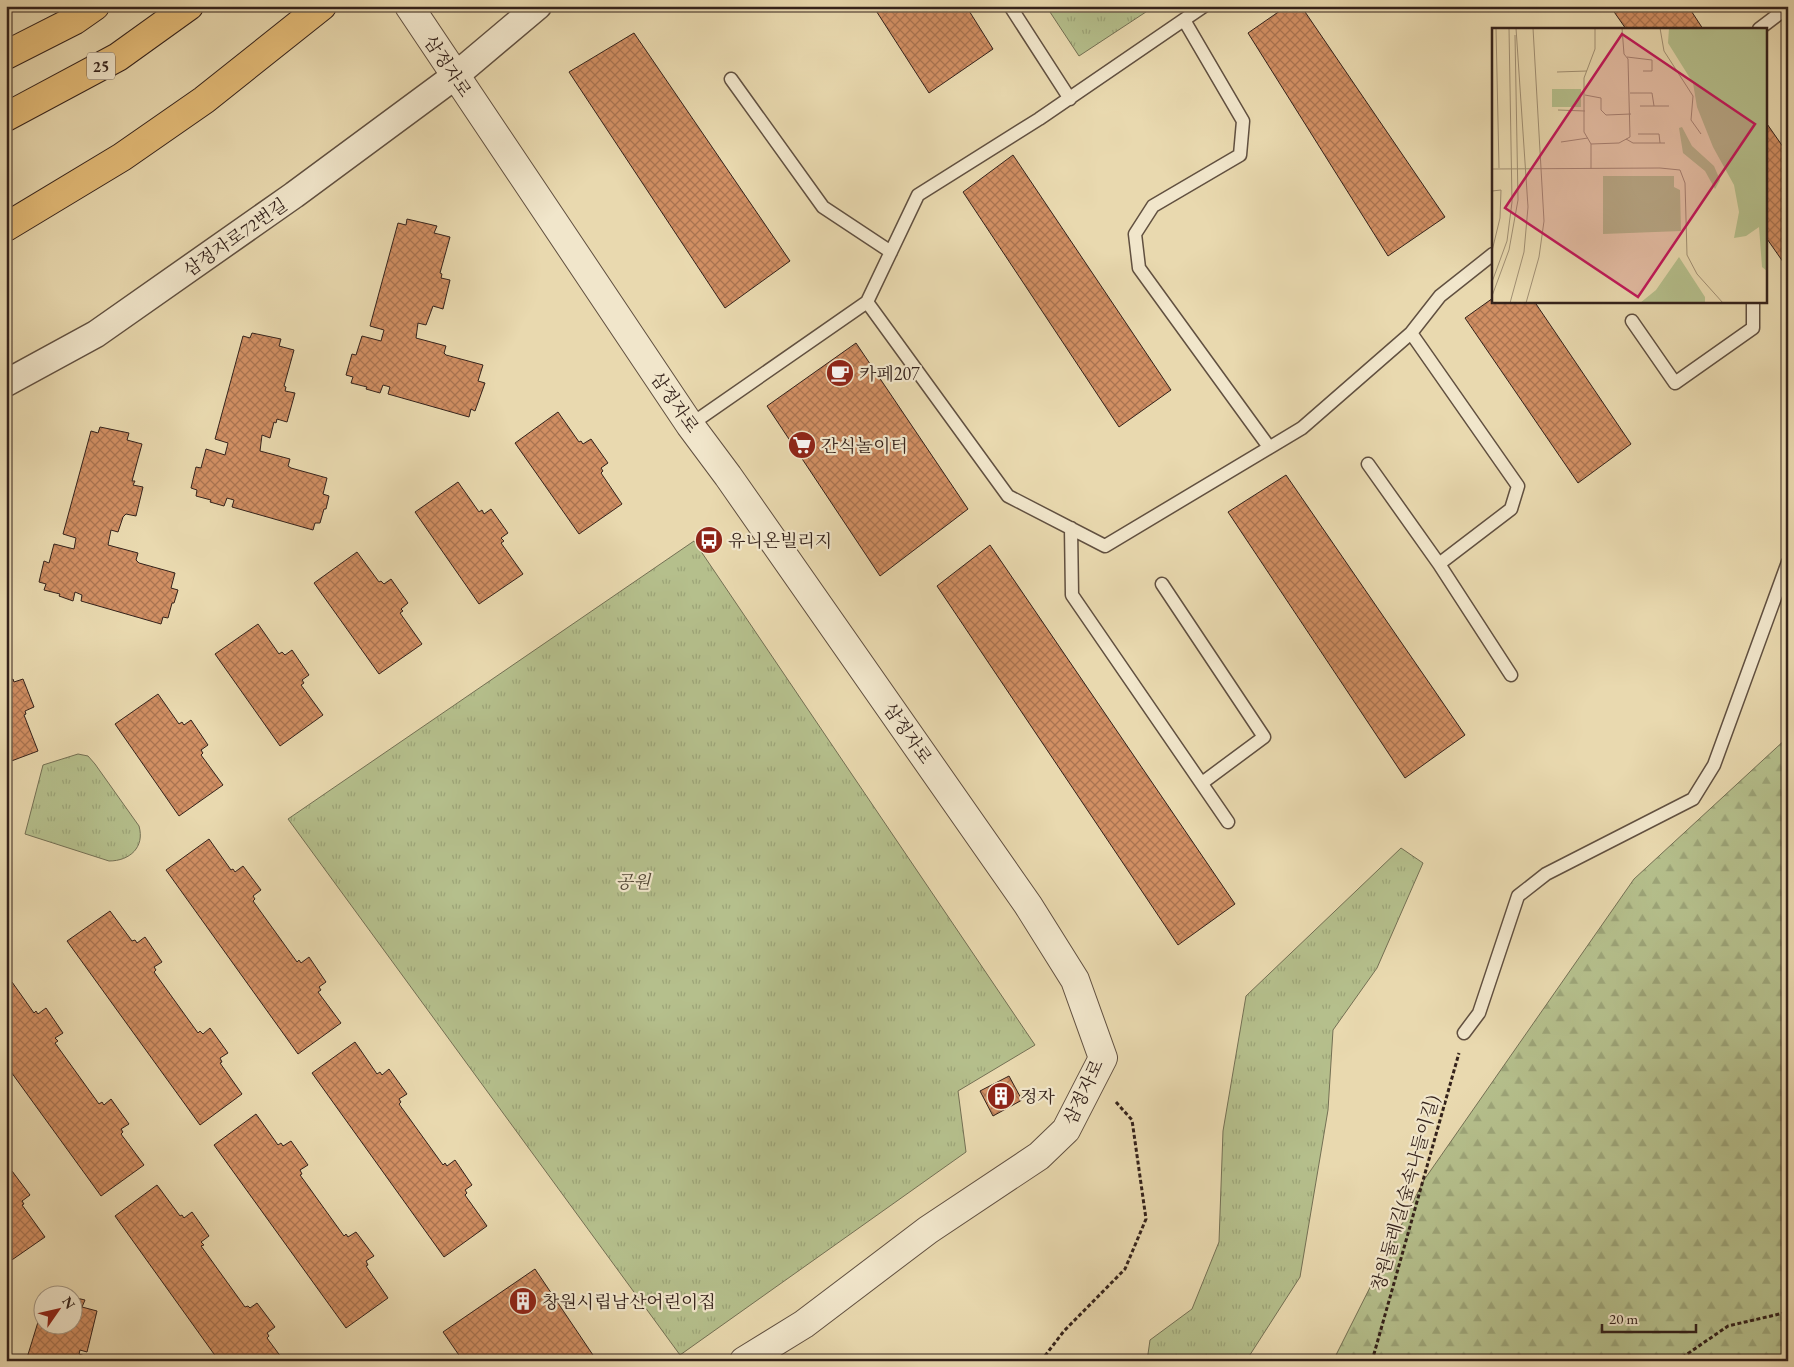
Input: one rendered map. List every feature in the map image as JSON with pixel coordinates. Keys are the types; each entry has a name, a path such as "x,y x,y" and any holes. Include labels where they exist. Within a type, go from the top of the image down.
{"highway":[{"path":"6,54 75,20 95,6"},
{"name":"25","path":"6,117 118,57 189,6"},
{"path":"6,227 122,157 204,100 322,6"}],"street":[{"name":"삼정자로72번길","path":"6,383 96,334 294,195 455,76 538,6"},
{"name":"삼정자로","path":"415,16 690,425 728,476 1028,905 1075,980 1103,1058 1066,1130 1039,1156 928,1230 804,1324 744,1361"}],"lane":[{"path":"1010,6 1070,98"},
{"path":"690,425 867,302 918,195 1070,98 1204,6"},
{"path":"1760,28 1788,7"},
{"path":"1184,20 1243,121 1240,155 1153,206 1134,234 1139,268 1269,447"},
{"path":"731,79 823,207 891,252"},
{"path":"867,302 1008,496 1105,546 1302,428 1411,333 1440,296 1492,255"},
{"path":"1632,321 1675,383 1753,328 1753,302"},
{"path":"1411,333 1518,486 1511,509 1439,564"},
{"path":"1368,464 1439,564 1511,676"},
{"path":"1071,528 1072,595 1228,822"},
{"path":"1464,1034 1479,1013 1518,896 1546,874 1693,799 1714,765 1788,562"},
{"path":"1162,584 1264,737 1202,783"}],"path":[{"name":"창원둘레길(숲속나들이길)","path":"1372,1361 1464,1034"},
{"path":"1041,1361 1064,1330 1125,1269 1146,1219 1132,1120 1093,1078"},
{"path":"1677,1361 1728,1326 1788,1312"}],"green space":[{"path":"1046,6 1155,6 1079,56"},
{"name":"공원","path":"694,541 1035,1045 958,1091 966,1152 680,1355 288,819"},
{"path":"1788,737 1788,1361 1333,1361 1424,1180 1634,879"},
{"path":"78,754 88,756 95,764 139,826 140,840 138,846 123,858 109,861 25,834 43,765"},
{"path":"1401,848 1423,863 1377,968 1333,1030 1328,1110 1300,1277 1246,1361 1147,1361 1150,1340 1192,1309 1219,1242 1223,1131 1246,996"}],"building":[{"path":"873,6 966,6 993,49 929,93"},
{"path":"1287,6 1301,6 1445,217 1388,256 1248,33"},
{"path":"1610,6 1688,6 1702,28 1625,28"},
{"path":"634,33 790,261 725,308 569,72"},
{"path":"1766,122 1788,154 1788,269 1766,237"},
{"path":"1013,155 1171,390 1119,427 963,192"},
{"path":"407,219 437,226 434,233 450,237 440,273 442,274 441,278 450,280 443,309 433,306 426,325 418,323 416,338 446,346 444,353 446,355 483,365 478,381 485,383 475,411 471,409 469,417 388,394 390,387 383,385 380,393 366,389 367,387 351,383 353,377 346,375 352,354 356,355 362,336 381,341 384,330 370,326 398,223 406,225"},
{"path":"1492,299 1492,302 1535,302 1631,444 1578,483 1465,318"},
{"path":"252,333 281,339 279,346 294,350 284,386 286,387 285,391 295,393 287,422 277,419 276,423 274,422 270,438 262,435 260,451 290,459 288,466 291,468 327,478 323,494 329,496 326,509 324,509 320,523 315,523 313,530 232,507 234,500 227,498 224,506 210,502 211,500 196,496 197,490 191,488 196,467 201,468 206,449 225,455 228,443 215,439 243,336 250,338"},
{"path":"856,343 968,509 880,576 767,406"},
{"path":"558,412 579,442 581,441 583,444 591,439 608,463 601,468 603,471 601,473 622,504 579,534 515,443"},
{"path":"100,427 129,433 127,440 142,444 132,481 135,481 133,485 143,487 136,516 126,514 123,517 118,532 111,530 108,545 138,553 136,560 139,563 175,573 171,588 178,590 168,618 163,617 161,624 81,601 82,595 75,592 73,601 59,596 60,594 44,590 46,584 39,582 44,561 49,563 54,544 74,549 76,538 63,534 91,431 98,433"},
{"path":"1286,475 1465,735 1405,778 1228,512"},
{"path":"458,482 479,512 482,510 484,514 491,509 508,533 501,538 504,541 501,543 523,574 479,604 415,512"},
{"path":"990,545 1235,904 1178,945 937,586"},
{"path":"357,552 379,582 381,581 384,584 391,579 408,603 401,609 403,611 400,613 422,644 379,674 314,583"},
{"path":"258,624 279,654 282,652 285,655 292,650 309,675 302,680 304,683 301,685 323,715 280,746 215,654"},
{"path":"6,668 11,680 13,679 14,682 23,679 34,707 25,711 26,714 24,715 38,751 6,763"},
{"path":"158,694 179,724 182,722 184,725 191,720 208,745 201,750 203,753 201,755 223,785 179,816 115,724"},
{"path":"209,839 231,870 233,869 235,872 243,866 261,890 253,896 255,899 253,901 297,962 299,960 301,963 309,957 326,982 319,987 321,990 318,992 341,1023 298,1054 166,870"},
{"path":"110,911 132,941 135,940 137,943 145,937 162,962 154,967 156,970 154,972 198,1033 200,1031 203,1034 210,1028 228,1053 220,1058 222,1062 220,1063 242,1094 200,1125 67,941"},
{"path":"12,982 34,1013 36,1011 38,1014 46,1008 63,1033 55,1038 58,1041 55,1043 99,1104 102,1102 104,1105 111,1099 129,1124 121,1129 123,1132 121,1134 144,1165 101,1196 6,1065 6,985"},
{"path":"355,1042 377,1074 380,1072 382,1075 389,1069 407,1094 399,1099 401,1102 399,1104 443,1165 445,1163 447,1166 455,1160 472,1185 465,1190 467,1193 465,1195 487,1226 444,1257 312,1073"},
{"name":"정자","path":"1009,1076 1022,1100 993,1116 980,1091"},
{"path":"256,1114 278,1145 281,1143 283,1146 291,1141 308,1165 300,1170 302,1174 300,1175 344,1236 346,1234 348,1237 356,1232 374,1256 366,1261 368,1265 366,1266 388,1298 346,1328 214,1145"},
{"path":"12,1171 30,1195 22,1201 24,1204 22,1205 45,1237 6,1264 6,1175"},
{"path":"157,1185 180,1216 182,1215 184,1218 192,1212 209,1236 201,1242 204,1245 201,1246 245,1307 248,1306 250,1308 257,1303 275,1327 267,1333 269,1336 267,1338 284,1361 219,1361 115,1216"},
{"name":"창원시립남산어린이집","path":"535,1269 597,1361 463,1361 443,1332"},
{"path":"82,1307 97,1311 87,1352 80,1350 79,1354 100,1361 26,1361 34,1334 82,1334"}],"place":[{"name":"카페207","path":"840,373"},
{"name":"간식놀이터","path":"802,445"},
{"name":"유니온빌리지","path":"709,540"},
{"name":"정자","path":"1001,1096"},
{"name":"창원시립남산어린이집","path":"523,1301"}]}
